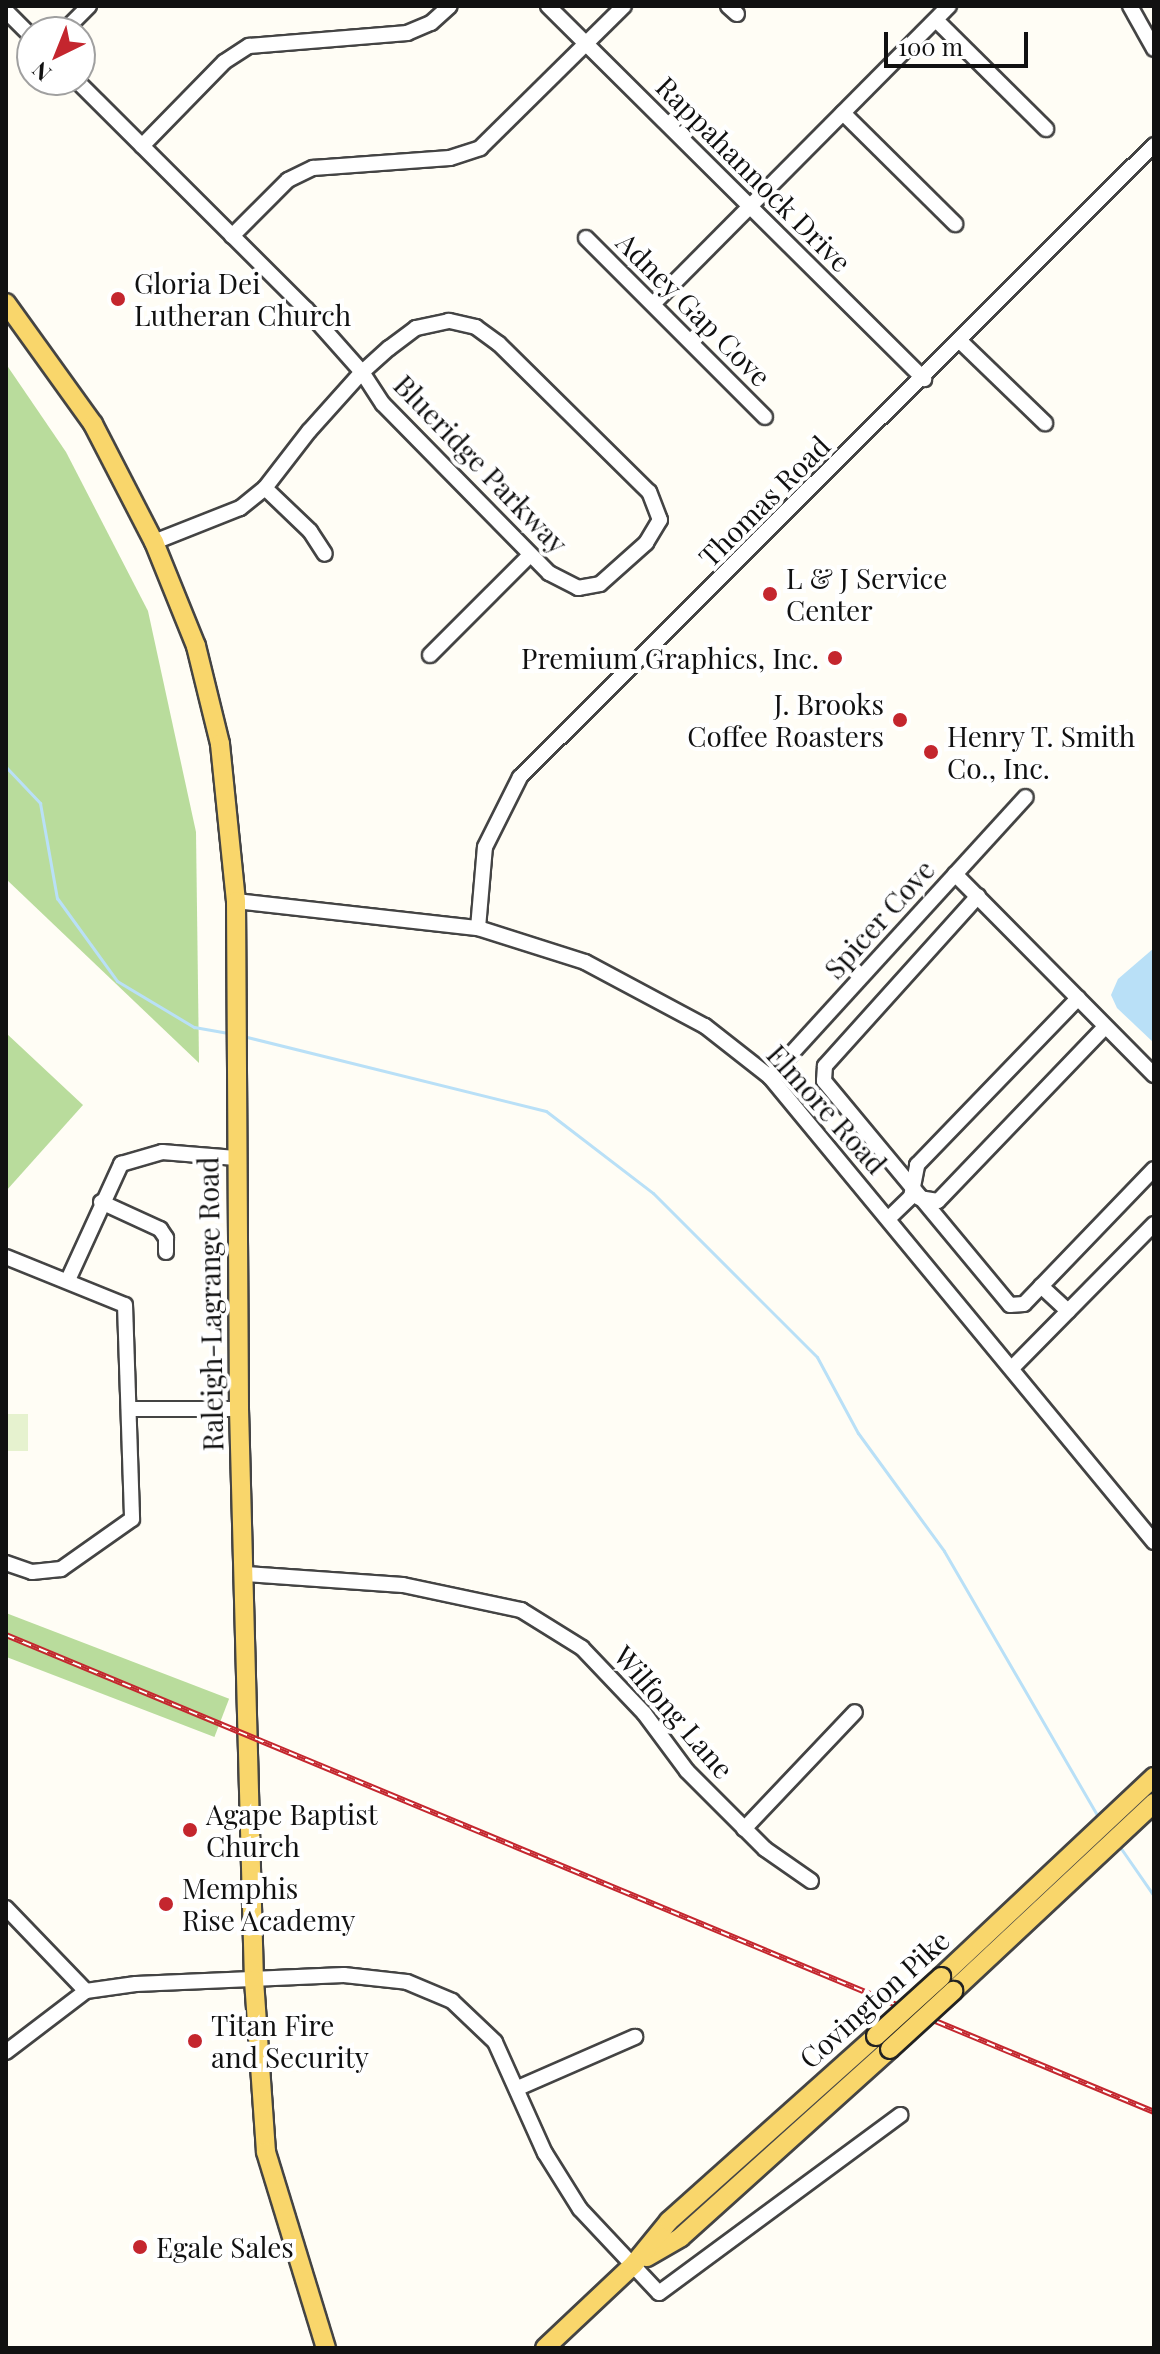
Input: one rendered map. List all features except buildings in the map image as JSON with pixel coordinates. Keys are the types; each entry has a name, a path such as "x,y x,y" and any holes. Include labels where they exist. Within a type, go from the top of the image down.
{"main road":[{"name":"Raleigh-Lagrange Road","path":"6,303 93,424 154,542 196,646 216,730 236,901 239,1409 246,1574 254,1980 266,2152 326,2348"},
{"name":"Covington Pike","path":"634,2264 681,2237 890,2049 947,1984 1072,1867 1150,1780"},
{"name":"Covington Pike","path":"1072,1867 1154,1803"},
{"name":"Covington Pike","path":"545,2348 634,2264 669,2221 876,2036 947,1984"}],"street":[{"path":"142,146 224,62 249,46 407,33 431,23 450,6"},
{"name":"Rappahannock Drive","path":"548,6 924,379"},
{"path":"232,236 288,180 313,168 450,158 480,148 624,6"},
{"path":"653,304 949,6"},
{"path":"1130,6 1154,49"},
{"path":"936,20 1046,129"},
{"name":"Blueridge Parkway","path":"92,96 362,372 383,404 530,555 563,584 591,588 609,579 646,543 660,520 649,492 499,344 476,327 449,321 416,328 362,372"},
{"path":"843,113 955,224"},
{"name":"Thomas Road","path":"478,928 485,847 520,777 924,379 1154,145"},
{"name":"Adney Gap Cove","path":"586,238 765,417"},
{"path":"961,342 1045,423"},
{"path":"154,542 209,523 265,488 362,372"},
{"path":"265,488 310,531 325,554"},
{"path":"430,655 530,555"},
{"name":"Spicer Cove","path":"770,1077 1026,797"},
{"path":"955,874 1154,1075"},
{"path":"978,896 825,1066 824,1081 1010,1305 1024,1304 1154,1169"},
{"name":"Elmore Road","path":"236,901 478,928 585,962 638,986 705,1026 770,1077 1013,1367 1154,1542"},
{"path":"889,1218 915,1194 917,1165 1078,998"},
{"path":"915,1194 938,1201 1105,1027"},
{"path":"68,1280 121,1164 135,1158 194,1152 236,1158"},
{"path":"101,1202 160,1229 166,1238 166,1252"},
{"path":"1013,1367 1154,1224"},
{"path":"6,1257 125,1305 132,1519 61,1569 32,1572 6,1563"},
{"path":"1041,1286 1068,1311"},
{"path":"130,1409 239,1409"},
{"name":"Wilfong Lane","path":"246,1574 403,1585 521,1610 582,1648 644,1713 687,1771 744,1829 811,1881"},
{"path":"744,1829 855,1712"},
{"path":"6,1908 86,1991"},
{"path":"6,2052 86,1991 344,1975 407,1982 452,2001 495,2042 545,2153 580,2209 659,2293 900,2115"},
{"path":"518,2088 635,2037"}],"green space":[{"path":"6,364 66,452 148,611 196,832 199,1063 6,879"},
{"path":"6,1033 83,1105 6,1191"},
{"path":"6,1414 28,1414 28,1451 6,1451"},
{"path":"6,1613 229,1699 214,1737 6,1657"}],"water":[{"path":"1154,948 1154,1043 1117,1008 1111,995 1118,979"}],"waterway":[{"path":"6,767 40,803 57,898 117,981 194,1027 232,1034"},
{"path":"243,1036 546,1111 653,1193 817,1357 858,1433 944,1551 1099,1818"},
{"path":"1120,1847 1154,1896"}],"railway":[{"path":"6,1635 1154,2112"}],"place":[{"name":"Gloria Dei Lutheran Church","path":"118,299"},
{"name":"L & J Service Center","path":"770,594"},
{"name":"Premium Graphics, Inc.","path":"835,658"},
{"name":"J. Brooks Coffee Roasters","path":"900,720"},
{"name":"Henry T. Smith Co., Inc.","path":"931,752"},
{"name":"Agape Baptist Church","path":"190,1830"},
{"name":"Memphis Rise Academy","path":"166,1904"},
{"name":"Titan Fire and Security","path":"195,2041"},
{"name":"Egale Sales","path":"140,2247"}]}
